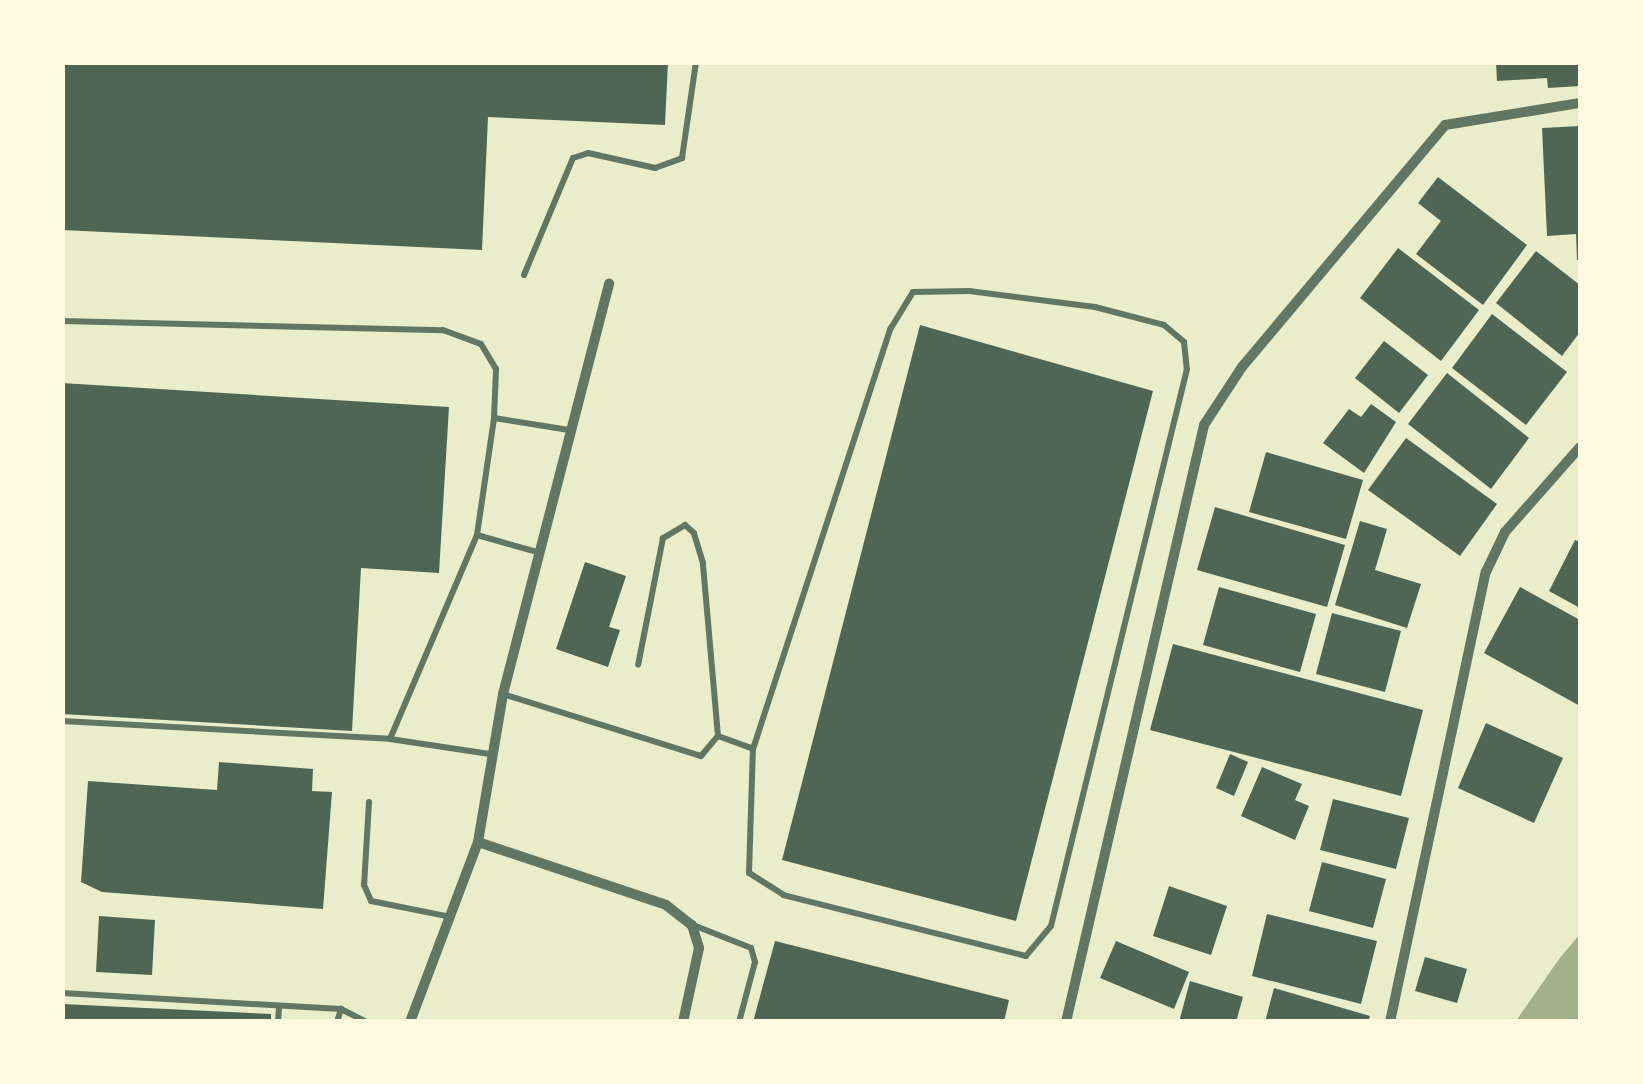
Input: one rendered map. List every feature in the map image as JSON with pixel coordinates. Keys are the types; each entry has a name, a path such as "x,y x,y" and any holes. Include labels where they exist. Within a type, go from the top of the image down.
{"street":[{"path":"1066,1022 1204,425 1242,368 1446,124 1580,103"},
{"path":"410,1022 446,916 478,842 503,694 608,283"},
{"path":"1390,1022 1486,572 1505,532 1580,447"},
{"path":"478,842 666,904 692,924 699,948 683,1022"}],"lane":[{"path":"524,275 573,158 588,153 655,168 682,158 696,62"},
{"path":"968,291 1096,307 1164,325 1184,342 1188,369 1051,926 1026,956 784,896 749,874 753,750 891,328 913,292 968,291"},
{"path":"62,321 443,330 481,344 496,369 494,418 476,535 390,738"},
{"path":"494,418 569,430"},
{"path":"503,694 702,756 718,736 703,562 694,532 685,525 663,538 638,665"},
{"path":"476,535 538,552"},
{"path":"62,721 390,738 490,754"},
{"path":"718,736 753,750"},
{"path":"369,802 364,885 371,901 446,916"},
{"path":"692,924 751,948 755,962 739,1022"},
{"path":"62,993 341,1009 367,1022"},
{"path":"278,1022 279,1006"},
{"path":"338,1022 341,1009"}],"shaded area":[{"path":"1580,934 1580,1021 1516,1021 1559,959"}],"building":[{"path":"62,62 668,62 665,125 488,117 482,250 62,230"},
{"path":"1496,62 1580,62 1580,86 1548,88 1547,78 1497,81"},
{"path":"1580,126 1577,260 1576,234 1547,236 1542,128"},
{"path":"1438,177 1527,245 1483,305 1416,254 1441,221 1418,203"},
{"path":"1398,248 1479,310 1441,361 1360,298"},
{"path":"1536,251 1580,285 1580,332 1562,356 1496,303"},
{"path":"1492,314 1567,372 1526,425 1452,368"},
{"path":"920,325 1153,391 1016,921 782,860"},
{"path":"1384,341 1428,375 1399,413 1355,378"},
{"path":"1447,373 1529,438 1491,489 1408,424"},
{"path":"62,383 449,407 439,573 361,568 352,731 62,714"},
{"path":"1371,404 1396,422 1364,473 1323,443 1349,409 1361,417"},
{"path":"1406,438 1497,504 1460,556 1368,490"},
{"path":"1266,452 1363,480 1346,539 1249,512"},
{"path":"1215,507 1345,545 1327,607 1197,570"},
{"path":"1360,521 1387,529 1375,570 1421,584 1407,628 1335,605"},
{"path":"1575,540 1580,542 1580,608 1549,591"},
{"path":"585,562 626,576 609,627 620,630 608,667 556,649"},
{"path":"1219,587 1316,614 1300,672 1203,645"},
{"path":"1520,587 1580,620 1580,706 1484,653"},
{"path":"1332,613 1401,631 1385,692 1316,674"},
{"path":"1173,644 1423,710 1401,796 1150,730"},
{"path":"1486,723 1563,758 1534,823 1458,788"},
{"path":"1230,754 1248,762 1234,796 1216,788"},
{"path":"219,762 313,769 312,791 332,792 323,909 102,892 81,882 88,781 217,790"},
{"path":"1262,767 1302,784 1295,800 1309,806 1295,840 1241,816"},
{"path":"1333,799 1409,818 1396,869 1320,850"},
{"path":"1322,862 1386,879 1373,928 1309,911"},
{"path":"1169,886 1227,906 1211,955 1153,936"},
{"path":"1267,914 1377,941 1361,1004 1252,976"},
{"path":"99,916 155,920 152,975 96,972"},
{"path":"775,941 1009,1000 1004,1022 753,1022"},
{"path":"1116,941 1189,972 1174,1009 1100,978"},
{"path":"1425,957 1467,969 1457,1003 1415,991"},
{"path":"1190,981 1243,997 1236,1022 1179,1022"},
{"path":"1274,988 1370,1016 1368,1022 1265,1022"},
{"path":"62,1004 271,1014 271,1022 62,1022"}]}
